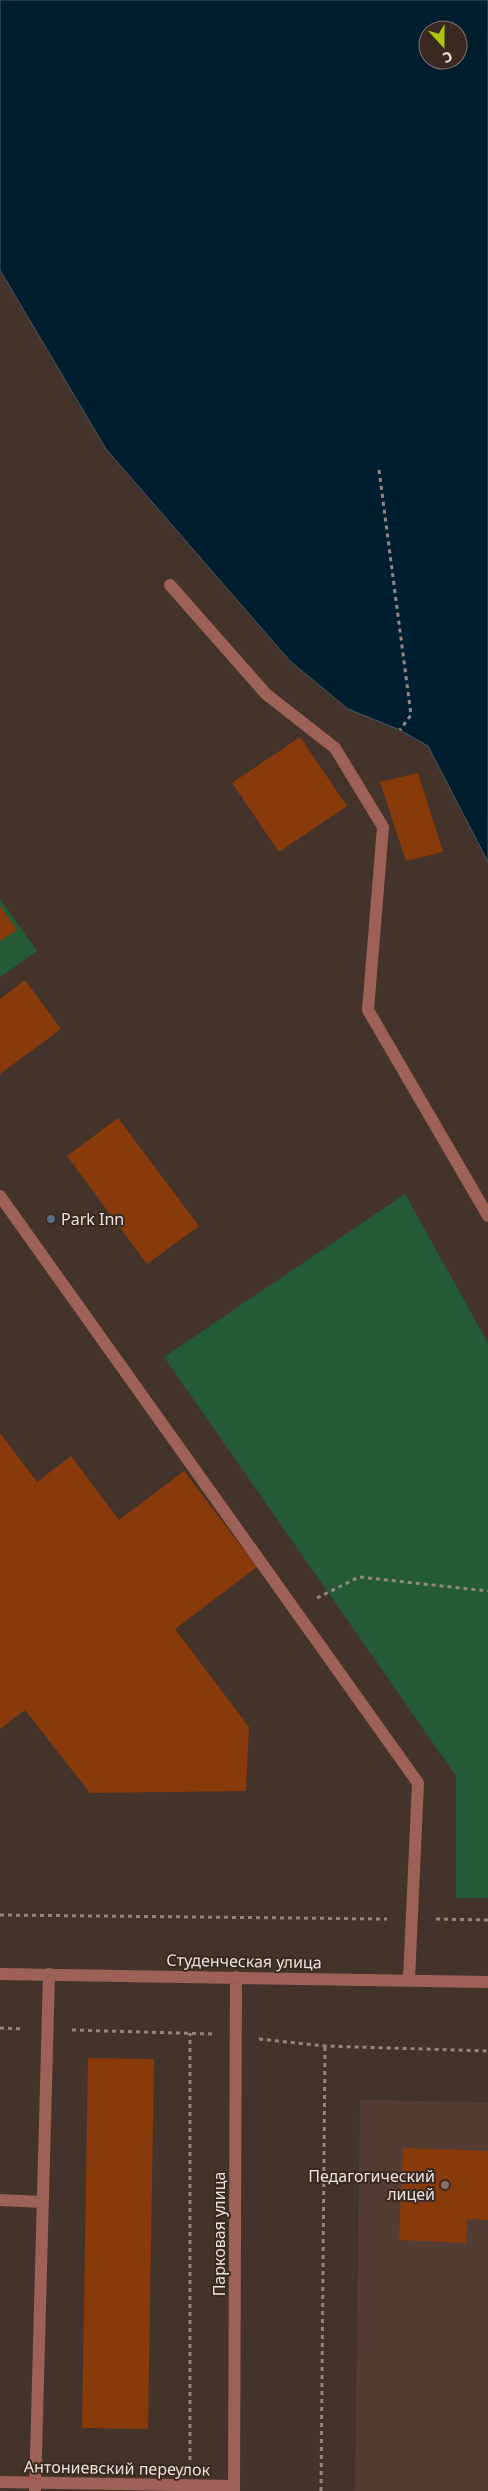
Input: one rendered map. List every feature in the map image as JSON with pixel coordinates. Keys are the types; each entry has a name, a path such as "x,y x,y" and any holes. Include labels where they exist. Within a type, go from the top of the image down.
{"street":[{"path":"170,585 266,694 335,748 383,827 368,1010 488,1216"},
{"path":"0,1196 418,1783 409,1979"},
{"name":"Студенческая улица","path":"0,1974 409,1979 488,1982"},
{"path":"35,2487 49,1974"},
{"name":"Парковая улица","path":"234,2488 236,1977"},
{"path":"0,2200 42,2202"},
{"name":"Антониевский переулок","path":"0,2482 35,2487 234,2488"}],"path":[{"path":"379,470 411,715 400,730"},
{"path":"294,1609 359,1577 488,1591"},
{"path":"0,1915 488,1920"},
{"path":"190,2033 190,2461"},
{"path":"321,2491 325,2046"}],"shaded area":[{"path":"360,2100 488,2102 488,2491 355,2491"}],"green space":[{"path":"0,899 37,951 0,977"},
{"path":"405,1194 488,1343 488,1898 456,1898 456,1776 164,1357"}],"water":[{"path":"0,0 488,0 488,862 428,746 400,730 348,709 290,661 106,449 0,270"}],"building":[{"path":"300,737 347,806 279,852 232,783"},
{"path":"418,773 443,852 406,861 380,782"},
{"path":"0,906 17,930 0,941"},
{"path":"25,980 61,1029 0,1074 0,999"},
{"path":"118,1118 199,1226 147,1264 67,1156"},
{"path":"0,1433 37,1482 71,1456 119,1520 184,1471 257,1567 175,1629 249,1727 246,1791 90,1793 25,1710 0,1729"},
{"path":"88,2058 154,2059 148,2429 82,2428"},
{"name":"Педагогический лицей","path":"403,2148 488,2151 488,2220 467,2219 466,2243 399,2240"}],"place":[{"name":"Park Inn","path":"51,1219"},
{"name":"Педагогический лицей","path":"445,2185"}]}
